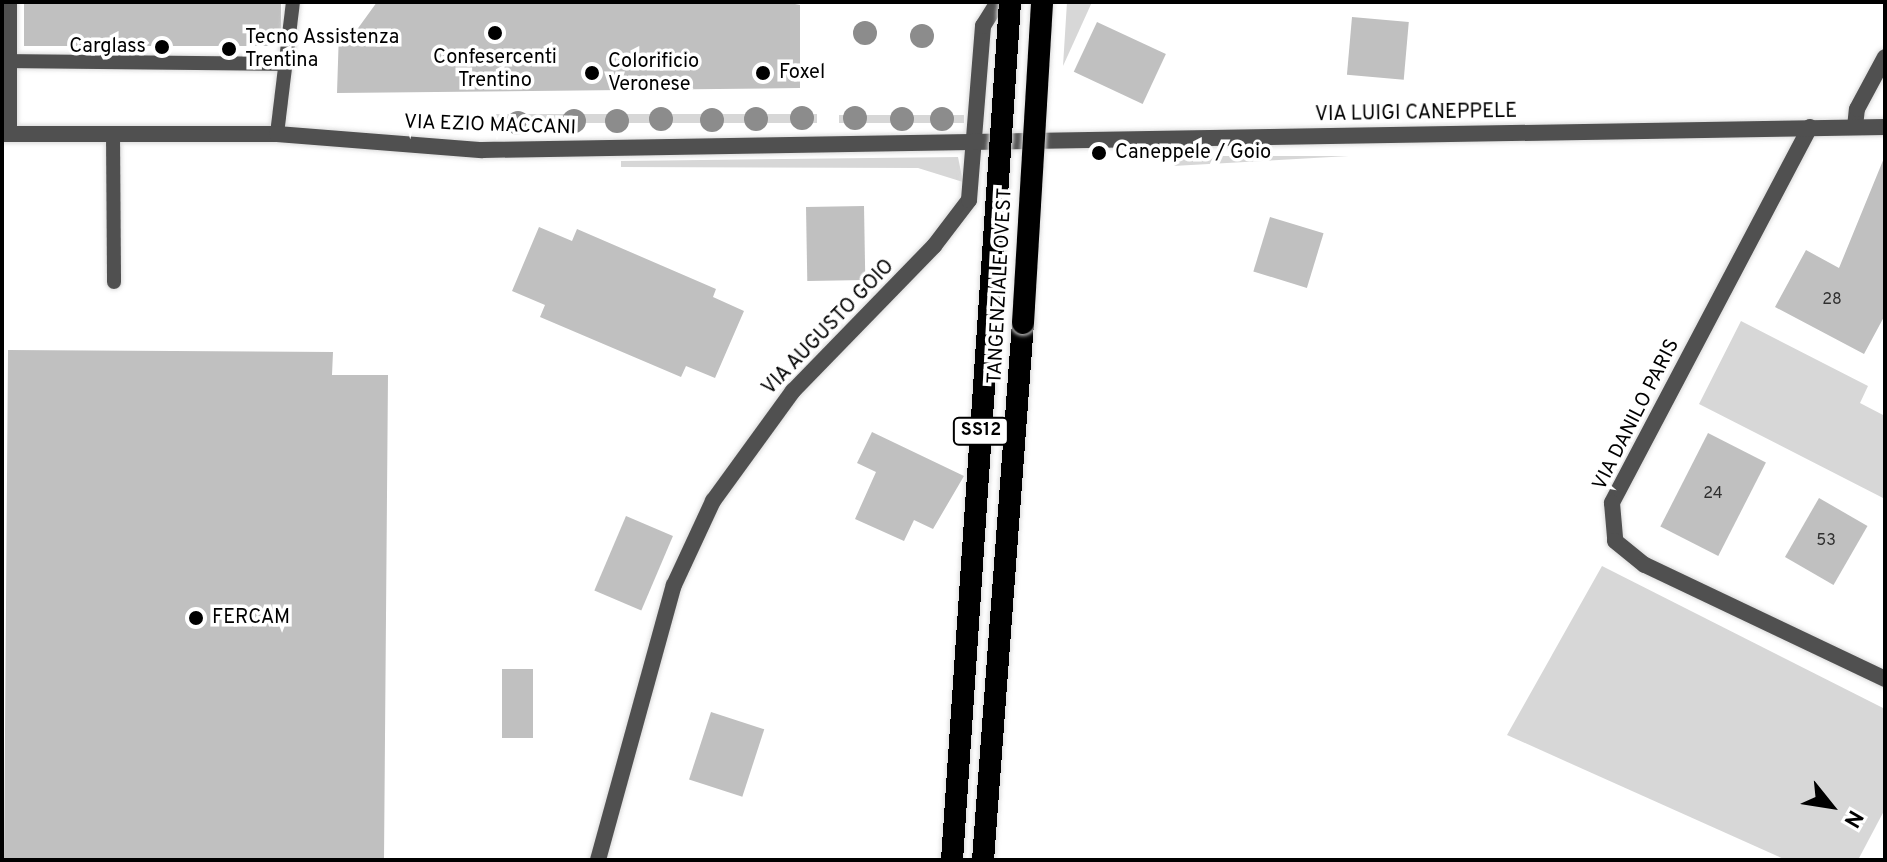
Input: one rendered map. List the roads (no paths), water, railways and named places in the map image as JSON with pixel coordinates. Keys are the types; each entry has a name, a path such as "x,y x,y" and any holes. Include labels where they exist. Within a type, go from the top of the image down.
{"highway":[{"name":"TANGENZIALE OVEST","path":"952,860 1010,2"},
{"name":"TANGENZIALE OVEST","path":"983,860 1042,2"}],"street":[{"name":"VIA AUGUSTO GOIO","path":"598,860 674,585 713,501 793,391 960,214 972,189 978,141 983,26 998,2"},
{"path":"1855,127 1857,109 1885,57"},
{"name":"VIA DANILO PARIS","path":"1810,127 1612,503 1615,541 1645,565 1885,679"},
{"name":"VIA LUIGI CANEPPELE","path":"978,141 1885,127"},
{"name":"VIA EZIO MACCANI","path":"6,134 277,134 482,150 978,141"}],"lane":[{"path":"6,134 10,2"},
{"path":"277,134 293,2"},
{"path":"9,61 286,64"},
{"path":"113,133 114,282"}],"place":[{"name":"Confesercenti Trentino","path":"495,33"},
{"name":"Carglass","path":"162,47"},
{"name":"Tecno Assistenza Trentina","path":"229,49"},
{"name":"Colorificio Veronese","path":"592,73"},
{"name":"Foxel","path":"763,73"},
{"name":"Caneppele / Goio","path":"1099,153"},
{"name":"FERCAM","path":"196,618"}]}
